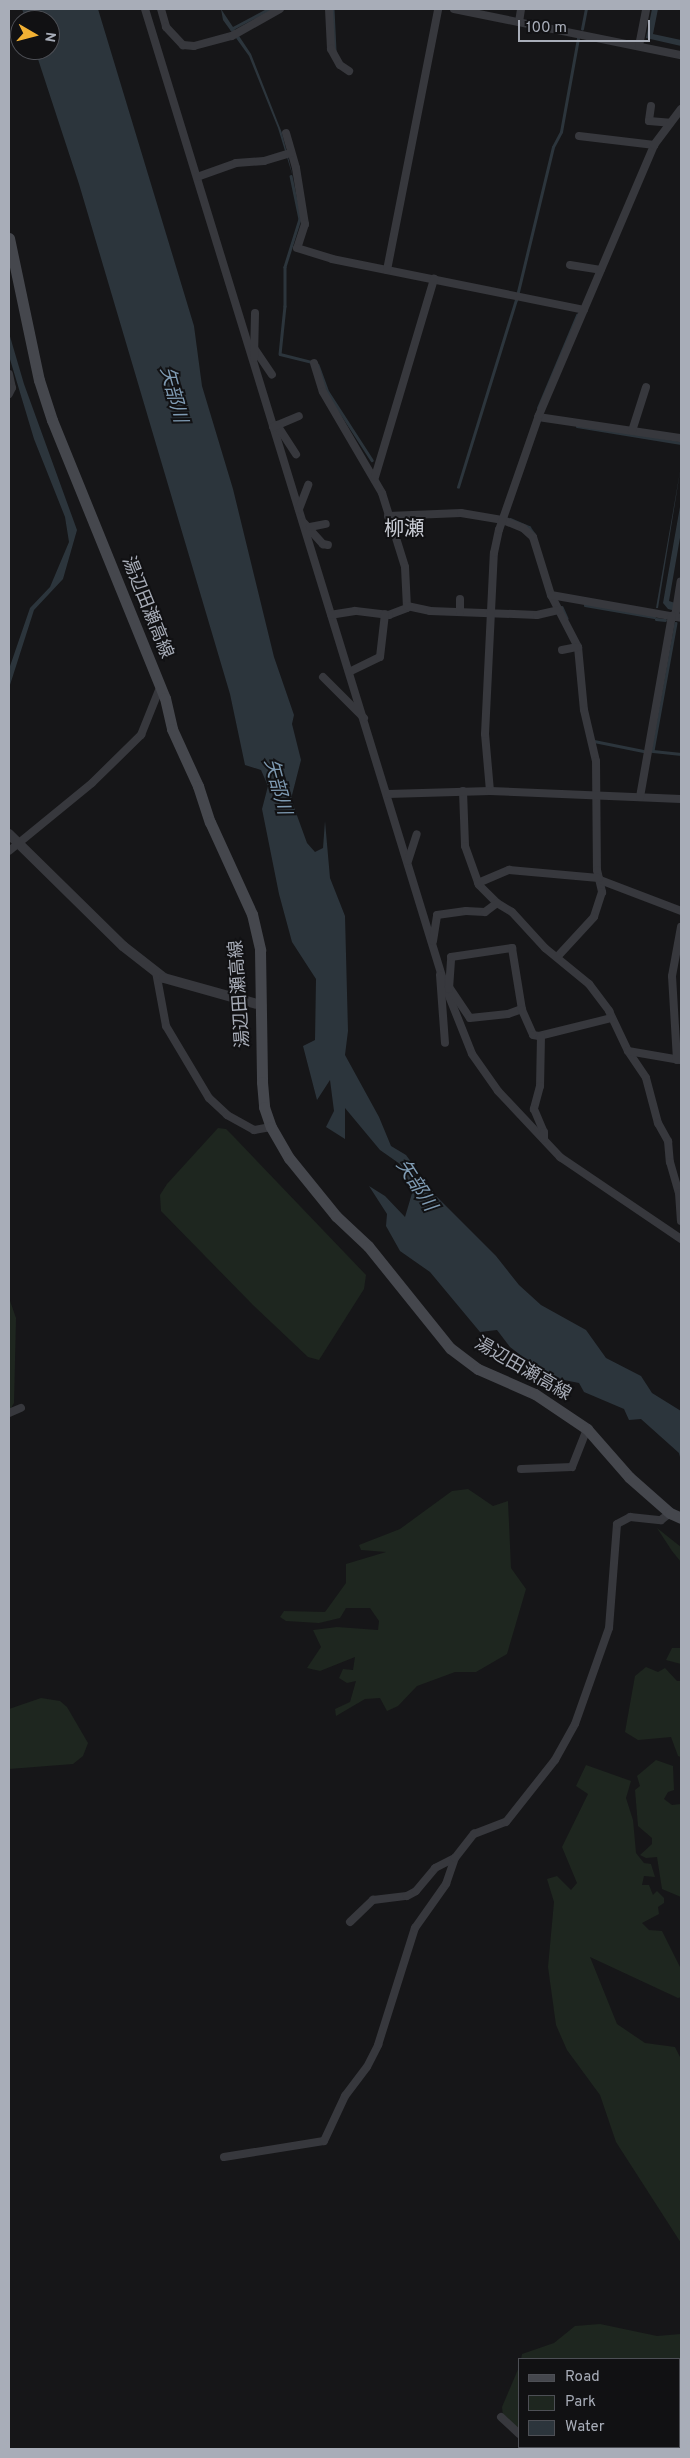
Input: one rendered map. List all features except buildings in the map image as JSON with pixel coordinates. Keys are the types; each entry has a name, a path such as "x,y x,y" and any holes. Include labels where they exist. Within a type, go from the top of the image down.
{"main road":[{"name":"湯辺田瀬高線","path":"9,238 42,388 210,822 252,914 260,950 264,1107 271,1127 289,1158 336,1216 368,1246 450,1348 478,1369 535,1394 587,1429 629,1477 670,1513 681,1518"}],"street":[{"path":"145,9 441,970 472,1054 498,1091 560,1157 681,1239"},
{"path":"160,9 166,27 183,45 194,46 232,36 280,9"},
{"path":"329,9 331,49 340,65 348,71"},
{"path":"388,270 438,9"},
{"path":"454,9 681,55"},
{"path":"519,22 522,9"},
{"path":"639,46 646,9"},
{"path":"651,106 649,120 670,123"},
{"path":"490,792 490,767 485,734 494,553 503,520 538,417 654,145 681,109"},
{"path":"286,133 292,153 305,224 297,248 332,260 584,310"},
{"path":"579,136 654,145"},
{"path":"196,177 236,163 264,161 292,153"},
{"path":"570,265 601,270"},
{"path":"375,477 434,279"},
{"path":"254,313 254,362"},
{"path":"248,343 255,349 272,375"},
{"path":"314,363 323,392 375,477 405,567 407,606"},
{"path":"9,374 12,388 9,394"},
{"path":"632,431 646,387"},
{"path":"275,426 299,416"},
{"path":"538,417 681,438"},
{"path":"600,426 610,420"},
{"path":"275,426 296,454"},
{"path":"299,510 308,485"},
{"path":"388,516 461,513 503,520 523,528 533,537 551,595 578,647 584,710 596,761 594,795 599,879 602,892 594,917 558,956"},
{"path":"302,522 310,527 323,544 328,545"},
{"path":"310,527 326,524"},
{"path":"640,797 676,616 681,581"},
{"path":"551,595 676,616"},
{"path":"460,599 460,612"},
{"path":"332,615 355,611 385,614 399,612 407,606 460,612 537,615 559,610"},
{"path":"349,672 380,657 385,614"},
{"path":"562,650 578,647"},
{"path":"323,676 364,718"},
{"path":"9,851 92,783 140,735 160,690"},
{"path":"463,791 465,846 478,883 497,903 512,912 531,935 589,984 612,1018 628,1051 646,1078 658,1123 668,1141 670,1162 679,1194 681,1221"},
{"path":"388,794 463,791 681,799"},
{"path":"9,834 19,841 122,946 156,972 184,985 261,1005"},
{"path":"408,861 417,834"},
{"path":"478,883 509,870 599,879 681,911"},
{"path":"433,944 437,916 466,911 485,912 497,903"},
{"path":"628,1051 679,1060 672,976 681,927"},
{"path":"522,1008 500,1016 470,1018 449,990 451,957 512,948 522,1008 533,1034 541,1036 612,1018"},
{"path":"441,970 439,990 445,1043"},
{"path":"156,972 166,1026 209,1098 227,1115 254,1130 271,1127"},
{"path":"541,1036 540,1086 534,1110 544,1132 544,1139"},
{"path":"9,1413 21,1408"},
{"path":"522,1468 572,1467 587,1429"},
{"path":"224,2157 324,2141 345,2096 368,2067 378,2045 415,1928 446,1884 455,1858 474,1834 506,1822 536,1786 575,1724 608,1628 617,1524 630,1517 661,1520 670,1513"},
{"path":"352,1925 367,1903 373,1900 407,1896 416,1891 435,1868 455,1858"},
{"path":"501,2418 518,2433"}],"green space":[{"path":"218,1128 226,1129 366,1275 364,1289 319,1360 308,1357 253,1305 161,1211 160,1195 167,1184"},
{"path":"9,1298 16,1318 14,1403 9,1412"},
{"path":"468,1489 493,1506 508,1501 511,1568 526,1589 507,1654 476,1672 455,1672 417,1686 398,1706 387,1711 380,1698 365,1699 336,1716 335,1709 350,1702 356,1681 347,1683 339,1678 343,1669 353,1670 355,1657 320,1671 307,1668 321,1647 313,1630 337,1627 378,1630 379,1621 370,1608 346,1608 340,1618 319,1623 286,1621 280,1617 284,1611 325,1612 346,1583 346,1564 386,1552 361,1550 359,1545 400,1529 452,1491"},
{"path":"657,1528 681,1547 681,1562 672,1551"},
{"path":"672,1648 681,1648 681,1664 666,1660"},
{"path":"646,1667 658,1672 665,1668 677,1681 681,1681 681,1757 678,1756 671,1737 638,1740 625,1732 635,1676"},
{"path":"41,1698 60,1701 67,1707 88,1743 83,1756 73,1764 9,1769 9,1709"},
{"path":"656,1760 673,1766 674,1790 668,1792 664,1799 672,1805 681,1804 681,1897 662,1889 657,1857 646,1858 640,1855 652,1844 652,1838 638,1826 635,1790 640,1786 637,1776"},
{"path":"586,1765 631,1781 626,1798 633,1820 636,1853 644,1863 651,1864 655,1877 644,1876 642,1885 649,1885 653,1895 657,1891 664,1898 664,1903 658,1907 659,1914 642,1923 649,1930 662,1931 681,1969 681,1997 678,1998 590,1957 617,2024 645,2043 675,2047 681,2059 681,2243 616,2142 600,2095 567,2050 556,2025 548,1967 554,1902 547,1879 557,1876 571,1890 577,1883 562,1847 588,1794 576,1786"},
{"path":"600,2324 657,2336 681,2334 681,2432 680,2358 521,2358 522,2354 554,2343 575,2326"},
{"path":"518,2369 518,2429 503,2416 502,2407"},
{"path":"681,2436 681,2449 614,2448 680,2448"}],"water":[{"name":"矢部川","path":"98,9 194,326 202,386 233,489 274,657 294,715 292,724 301,760 291,799 307,843 315,852 323,848 325,821 330,878 345,916 348,1031 345,1055 379,1117 391,1146 406,1155 436,1196 496,1256 519,1285 541,1305 586,1330 606,1358 641,1376 652,1393 681,1411 681,1461 679,1453 641,1419 629,1420 624,1409 584,1392 579,1383 549,1377 510,1347 497,1330 480,1332 430,1272 400,1251 386,1226 387,1214 369,1186 385,1196 405,1217 413,1190 400,1164 380,1150 345,1108 345,1139 326,1127 334,1111 330,1080 317,1100 303,1046 315,1040 316,979 292,942 279,894 262,809 268,786 261,770 245,765 230,694 79,184 38,60 60,60 60,10 22,10"},
{"path":"221,9 251,54 282,133 293,177 278,128 249,56 223,20"},
{"path":"652,9 658,9 653,34 681,40 681,46 646,38"},
{"path":"9,333 24,384 77,530 63,579 34,610 9,688 9,669 30,608 50,587 69,542 65,517 34,439 9,356"},
{"path":"681,466 658,608 656,608"},
{"path":"681,501 681,532 669,601 681,605 680,612 668,609 663,603"}],"waterway":[{"path":"231,29 269,9"},
{"path":"333,9 335,50"},
{"path":"582,29 586,9"},
{"path":"458,487 516,300 553,147 561,132 578,38"},
{"path":"291,176 300,219 285,267 285,306 280,354 313,362"},
{"path":"538,408 577,315"},
{"path":"318,365 328,392 372,460"},
{"path":"577,426 681,443"},
{"path":"510,519 529,527 535,535"},
{"path":"585,605 654,617"},
{"path":"562,607 567,618"},
{"path":"656,619 665,620"},
{"path":"676,623 653,751 681,754"},
{"path":"594,741 643,751"}],"district":[{"name":"柳瀬","path":"404,530"}]}
